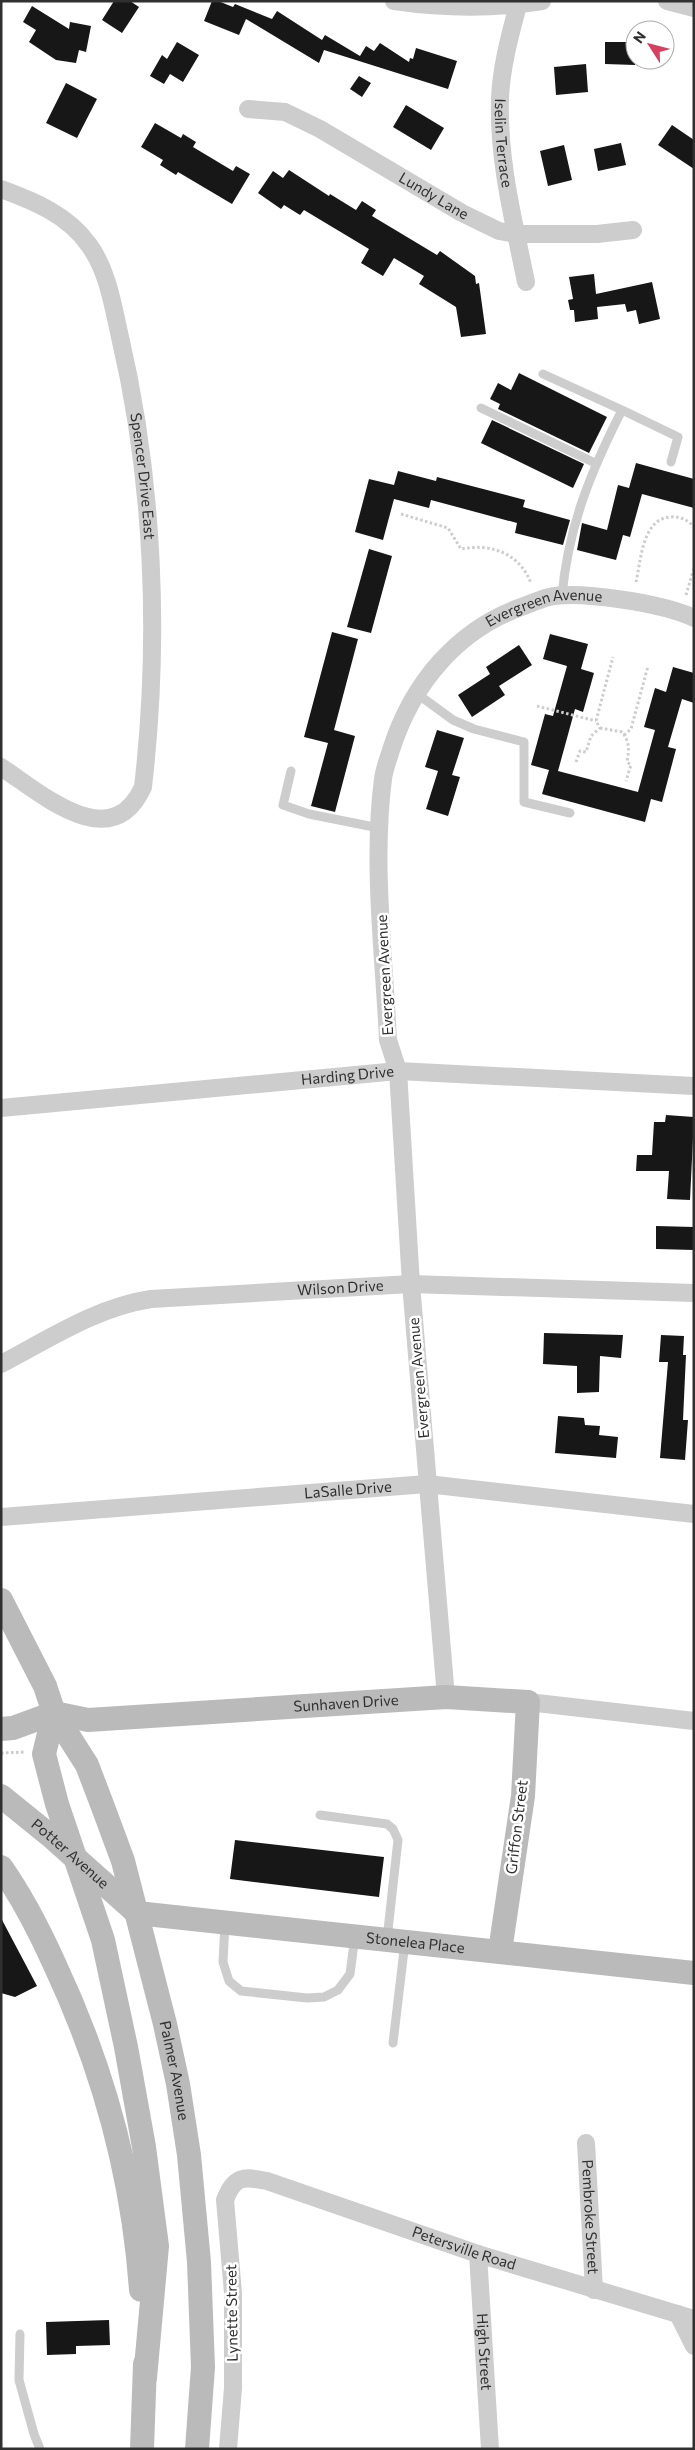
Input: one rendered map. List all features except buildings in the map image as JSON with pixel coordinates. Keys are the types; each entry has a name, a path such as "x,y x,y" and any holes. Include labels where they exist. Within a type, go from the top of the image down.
{"street":[{"path":"403,2 464,7 518,5 542,1"},
{"path":"667,1 694,8"},
{"name":"Iselin Terrace","path":"518,5 511,33 500,98 506,184 526,282"},
{"name":"Lundy Lane","path":"248,109 285,112 320,128 462,213 499,231 516,234 597,234 632,230"},
{"name":"Spencer Drive East","path":"1,189 36,202 64,219 89,244 104,272 132,386 147,500 152,679 143,787 136,802 123,814 94,820 77,816 1,767"},
{"name":"Evergreen Avenue","path":"446,1697 411,1284 398,1071 388,1040 379,828 383,777 396,734 416,692 435,667 463,640 498,615 550,596 599,596 652,605 694,618"},
{"name":"Harding Drive","path":"1,1108 398,1071 694,1086"},
{"name":"Wilson Drive","path":"1,1364 104,1311 125,1303 151,1299 411,1284 694,1293"},
{"name":"LaSalle Drive","path":"1,1517 427,1484 694,1514"},
{"name":"Palmer Avenue","path":"1,1600 45,1686 54,1713 87,1765 123,1861 178,2084 189,2155 199,2262 203,2367 197,2449"},
{"name":"Sunhaven Drive","path":"54,1713 88,1720 446,1697 528,1702 694,1721"},
{"name":"Griffon Street","path":"500,1951 523,1796 528,1702"},
{"path":"1,1729 13,1728 54,1713"},
{"path":"54,1713 44,1754 103,1940 126,2046 145,2157 157,2246 145,2378 142,2449"},
{"name":"Potter Avenue","path":"1,1796 137,1913"},
{"path":"1,1867 39,1932 67,1991 92,2052 112,2116 128,2183 138,2247 145,2378"},
{"name":"Stonelea Place","path":"137,1913 694,1973"},
{"name":"Pembroke Street","path":"586,2143 594,2290"},
{"name":"Petersville Road","path":"237,2180 249,2177 267,2181 478,2254 686,2316"},
{"name":"Lynette Street","path":"228,2449 233,2388 234,2293 225,2200 229,2189 237,2180"},
{"name":"High Street","path":"478,2254 490,2449"},
{"path":"686,2316 694,2346"}],"lane":[{"path":"543,374 678,437 671,462"},
{"path":"481,408 595,463"},
{"path":"562,596 564,567 576,517 595,463 622,410"},
{"path":"416,692 453,720 474,729 524,742 524,802 570,813"},
{"path":"291,771 283,805 309,814 379,828"},
{"path":"320,1816 387,1824 397,1836 393,2043"},
{"path":"225,1922 223,1962 229,1981 240,1991 307,1998 324,1997 338,1990 350,1974 355,1936"},
{"path":"20,2334 19,2380 40,2449"}],"path":[{"path":"401,514 448,528 461,549 477,546 492,548 506,554 526,572 531,584"},
{"path":"636,582 648,531 654,523 666,517 675,516 687,520 694,527"},
{"path":"686,595 694,568"},
{"path":"614,657 596,721 600,728 622,732 624,735 629,748 627,762 631,765 626,781"},
{"path":"624,735 631,729 648,666"},
{"path":"537,706 596,721"},
{"path":"576,762 580,751 586,752 591,736 600,728"},
{"path":"1,1752 33,1751"}]}
